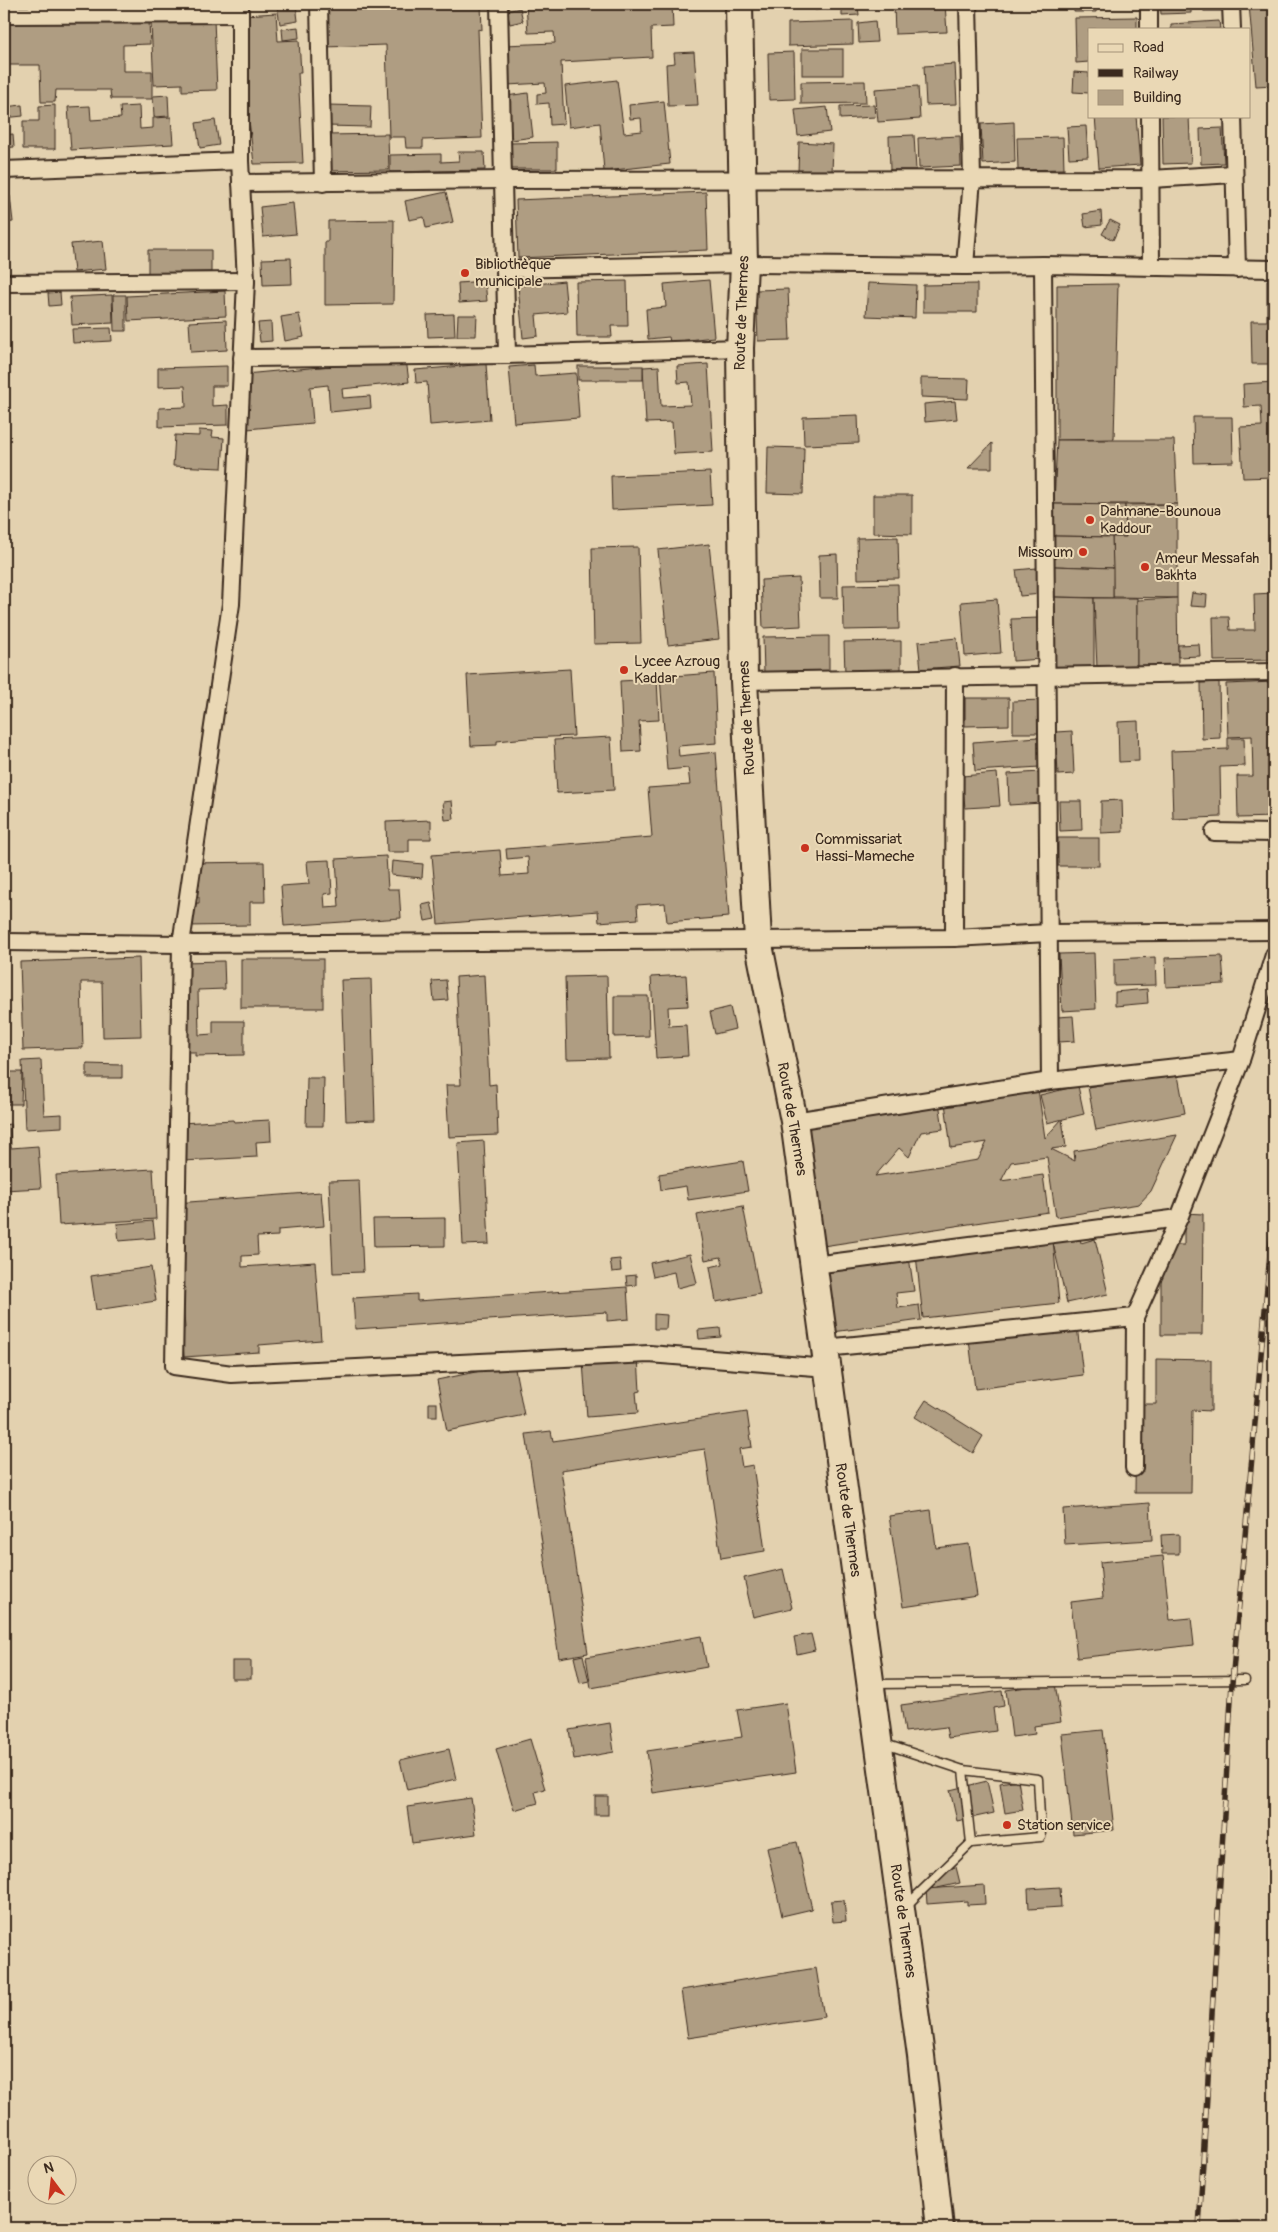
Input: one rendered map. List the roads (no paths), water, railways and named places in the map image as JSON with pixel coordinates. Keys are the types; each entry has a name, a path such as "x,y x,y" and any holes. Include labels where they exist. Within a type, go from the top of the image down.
{"main road":[{"name":"Route de Thermes","path":"739,4 744,264 740,348 744,682 758,940 794,1121 921,2056 940,2228"}],"street":[{"path":"319,4 323,183"},
{"path":"499,4 507,355"},
{"path":"965,266 972,179 968,4"},
{"path":"1149,4 1149,28"},
{"path":"1231,4 1232,28"},
{"path":"4,15 240,9 240,161 246,281 231,604 181,944 174,1366 232,1374 649,1354 826,1358 1135,1317"},
{"path":"1150,118 1151,268"},
{"path":"1233,118 1238,269"},
{"path":"4,170 240,161"},
{"path":"241,183 504,180 1151,180 1234,174"},
{"path":"505,269 744,264 1043,265 1274,269"},
{"path":"1043,265 1050,1081"},
{"path":"4,283 246,281"},
{"path":"242,358 507,355 740,348"},
{"path":"744,682 955,676 1274,672"},
{"path":"954,938 955,676"},
{"path":"1214,832 1274,833"},
{"path":"4,942 181,944 758,940 1274,931"},
{"path":"1134,1468 1135,1317 1179,1218 1241,1060 1274,955"},
{"path":"794,1121 1050,1081 1241,1060"},
{"path":"814,1265 1179,1218"}],"lane":[{"path":"870,1684 1245,1680"},
{"path":"878,1741 963,1770 1038,1779 1041,1837 971,1843 901,1911"},
{"path":"963,1770 971,1843"}],"railway":[{"path":"1199,2228 1232,1683 1274,1208"}],"place":[{"name":"Bibliothèque municipale","path":"465,273"},
{"name":"Dahmane-Bounoua Kaddour","path":"1090,520"},
{"name":"Missoum","path":"1083,552"},
{"name":"Ameur Messafah Bakhta","path":"1145,567"},
{"name":"Lycee Azroug Kaddar","path":"624,670"},
{"name":"Commissariat Hassi-Mameche","path":"805,848"},
{"name":"Station service","path":"1007,1825"}]}
